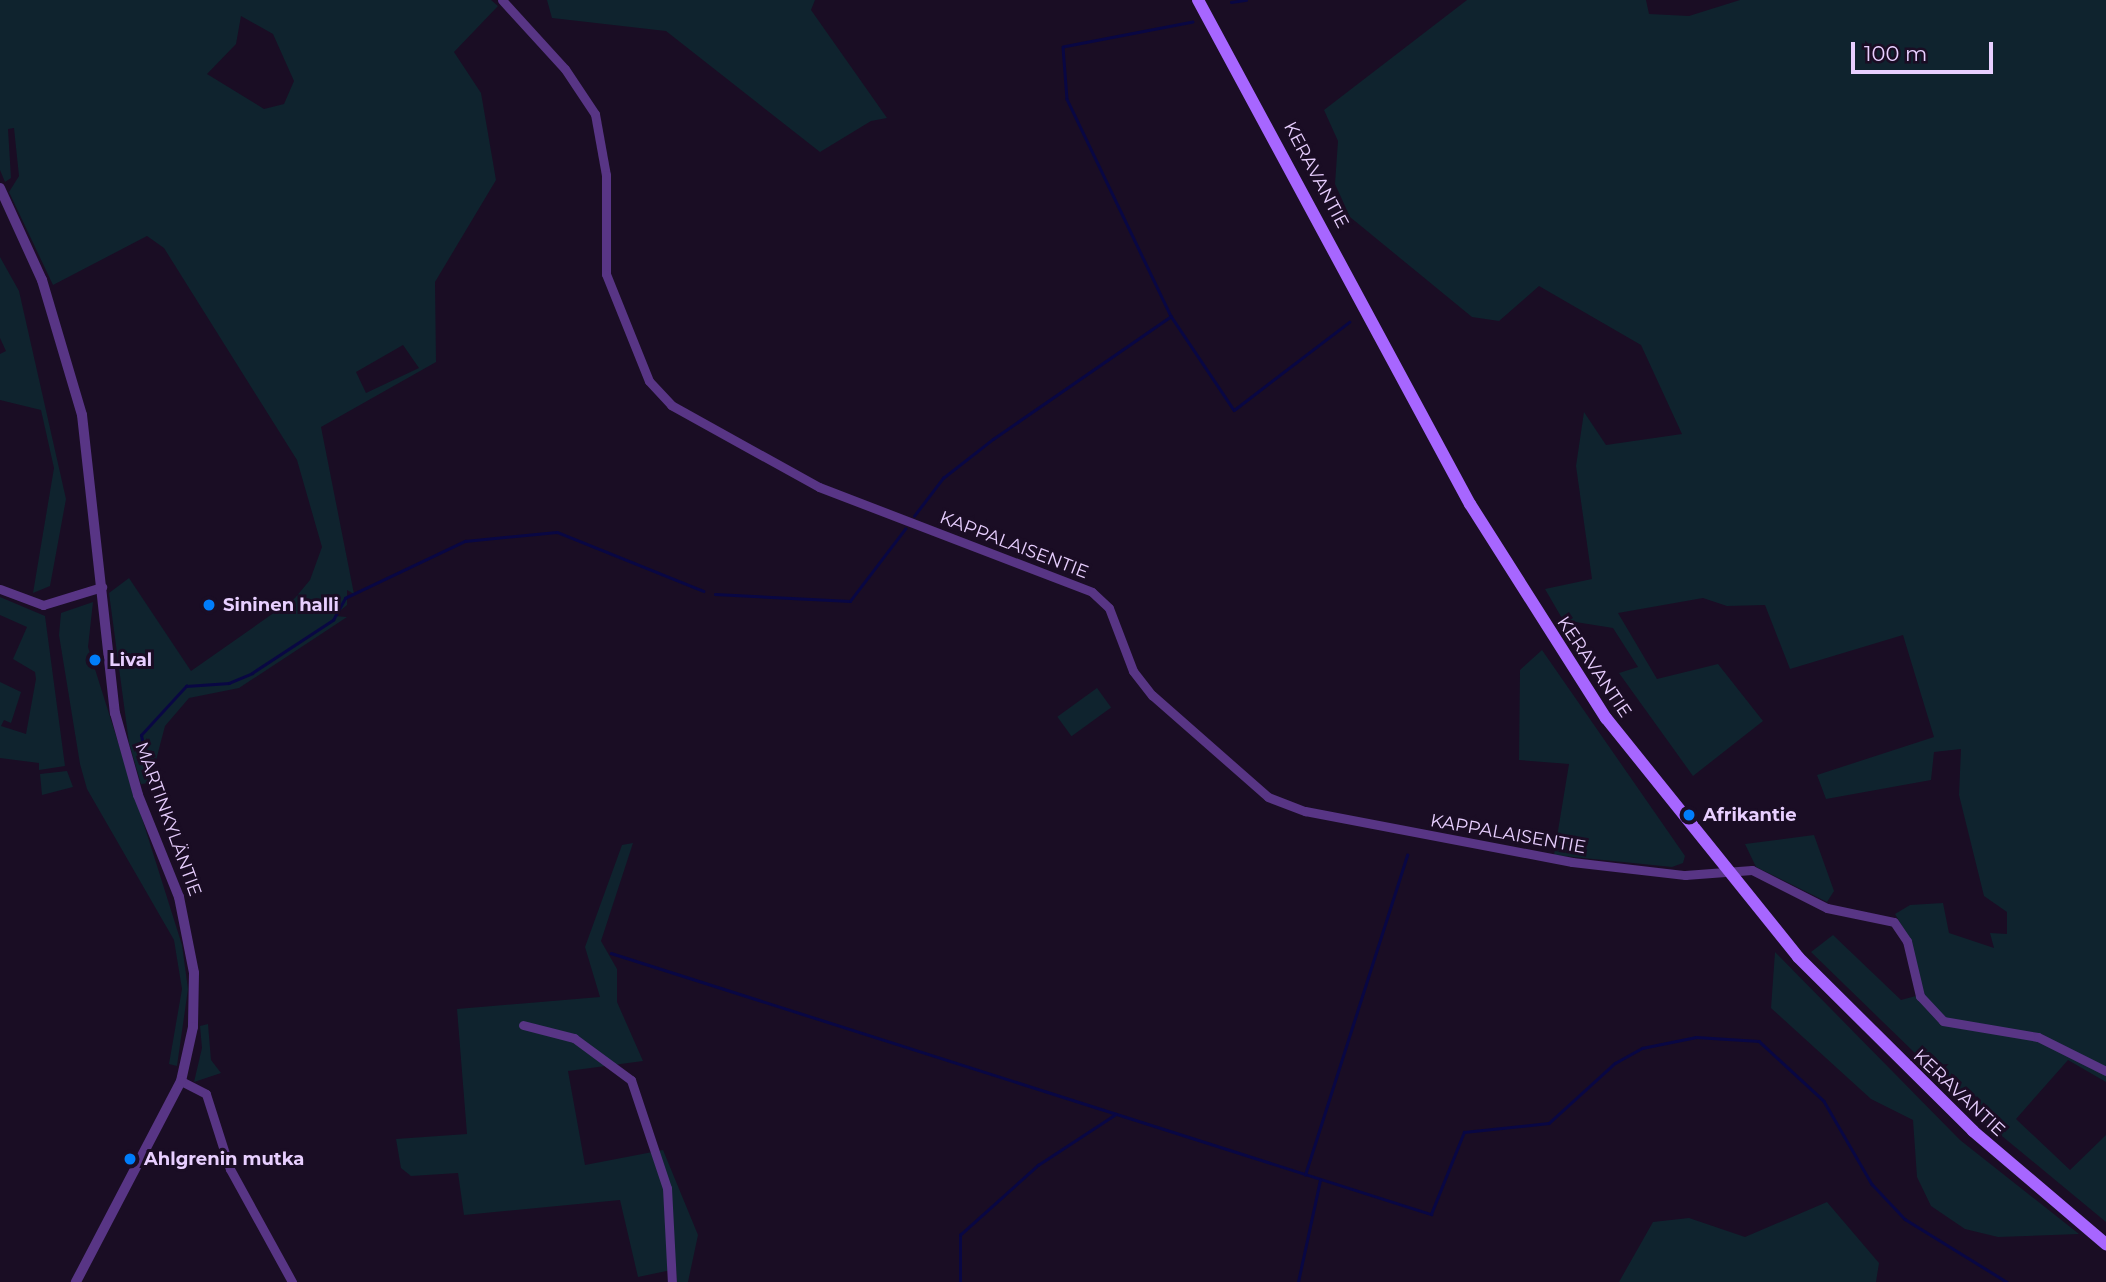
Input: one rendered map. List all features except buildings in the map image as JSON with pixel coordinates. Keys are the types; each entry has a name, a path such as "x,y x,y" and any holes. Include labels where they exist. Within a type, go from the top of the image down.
{"main road":[{"name":"KERAVANTIE","path":"1198,0 1470,504 1573,671 1723,870 1911,1073 2106,1244"}],"street":[{"name":"KAPPALAISENTIE","path":"502,0 565,69 594,114 606,175 606,274 649,381 671,405 828,491 1083,587 1109,608 1133,671 1152,695 1268,797 1305,811 1502,851 1685,875 1723,870"},
{"name":"MARTINKYLÄNTIE","path":"0,188 42,280 82,415 121,745 191,945 194,1014 181,1081 76,1282"},
{"path":"0,589 43,605 102,587"},
{"path":"1723,870 1752,870 1827,908 1888,918 1907,941 1920,996 1943,1021 2038,1037 2106,1071"},
{"path":"523,1025 574,1038 615,1062 635,1087 667,1188 672,1282"},
{"path":"181,1081 206,1094 230,1169 292,1282"}],"shaded area":[{"path":"0,0 491,0 498,6 454,52 481,93 496,180 435,282 436,362 321,427 354,594 347,590 347,605 334,616 347,617 239,688 189,698 165,726 150,783 141,784 129,743 109,593 129,578 191,671 295,598 310,580 322,547 297,460 164,248 147,236 53,285 9,192 19,176 14,128 8,129 11,178 5,182 0,170","holes":["241,16 273,34 294,81 284,104 264,109 207,74 236,44","403,345 419,368 366,393 356,372"]},
{"path":"547,0 815,0 811,10 887,118 871,121 820,152 666,31 552,18"},
{"path":"1467,0 1646,0 1649,14 1689,16 1740,0 2106,0 2106,1082 2068,1060 2016,1119 2070,1170 2106,1135 2106,1222 1991,1127 1811,952 1833,935 1901,1000 1923,994 1908,936 1895,914 1910,905 1943,903 1949,933 1994,948 1990,933 2007,934 2007,912 1984,896 1959,795 1961,749 1934,752 1931,780 1826,799 1817,775 1934,737 1903,635 1790,669 1765,605 1727,606 1703,598 1618,613 1657,679 1718,664 1763,721 1693,776 1619,673 1638,667 1613,628 1563,620 1545,589 1592,579 1576,466 1584,412 1606,445 1682,434 1641,345 1539,286 1499,321 1472,317 1350,217 1335,184 1338,141 1324,110"},
{"path":"0,257 19,291 66,499 50,586 33,593 54,468 41,410 0,400 0,354 6,351 0,338"},
{"path":"0,597 45,616 65,766 39,770 39,763 0,758 0,682 21,692 11,723 4,720 1,726 26,734 36,679 35,672 13,659 27,627 0,615"},
{"path":"93,602 88,647 182,945 188,989 177,1066 169,1064 182,989 174,940 87,789 80,764 59,635 61,613"},
{"path":"1542,650 1685,856 1683,863 1672,867 1554,855 1569,764 1519,760 1520,670"},
{"path":"1097,688 1111,707 1071,736 1057,717"},
{"path":"67,771 73,787 42,795 40,774"},
{"path":"1814,835 1834,891 1827,902 1756,867 1745,844"},
{"path":"633,843 601,941 617,969 617,1002 643,1061 568,1071 585,1165 663,1150 698,1235 688,1282 677,1282 676,1269 638,1277 620,1200 464,1215 458,1173 411,1176 401,1168 396,1139 467,1134 457,1009 600,997 585,947 622,845"},
{"path":"1775,952 1960,1140 2079,1234 1998,1237 1965,1229 1931,1206 1917,1177 1913,1120 1871,1099 1771,1008"},
{"path":"208,1024 211,1060 221,1073 194,1082 202,1048 200,1026"},
{"path":"1827,1202 1879,1263 1876,1282 1619,1282 1653,1222 1689,1218 1745,1237"}],"waterway":[{"path":"1231,2 1246,0"},
{"path":"1193,22 1063,47 1067,99 1171,316 1234,410 1349,322"},
{"path":"914,516 943,478 993,439 1171,316"},
{"path":"715,594 850,601 905,529"},
{"path":"145,754 141,735 186,686 229,683 252,673 333,620 345,598 465,541 557,532 704,591"},
{"path":"1305,1175 1407,855"},
{"path":"611,953 1431,1214 1464,1132 1549,1123 1615,1063 1642,1048 1696,1037 1759,1041 1824,1101 1872,1184 1905,1219 2007,1282"},
{"path":"960,1282 960,1235 1038,1165 1116,1114"},
{"path":"1298,1282 1320,1180"}],"place":[{"name":"Sininen halli","path":"209,605"},
{"name":"Lival","path":"95,660"},
{"name":"Afrikantie","path":"1689,815"},
{"name":"Ahlgrenin mutka","path":"130,1159"}]}
